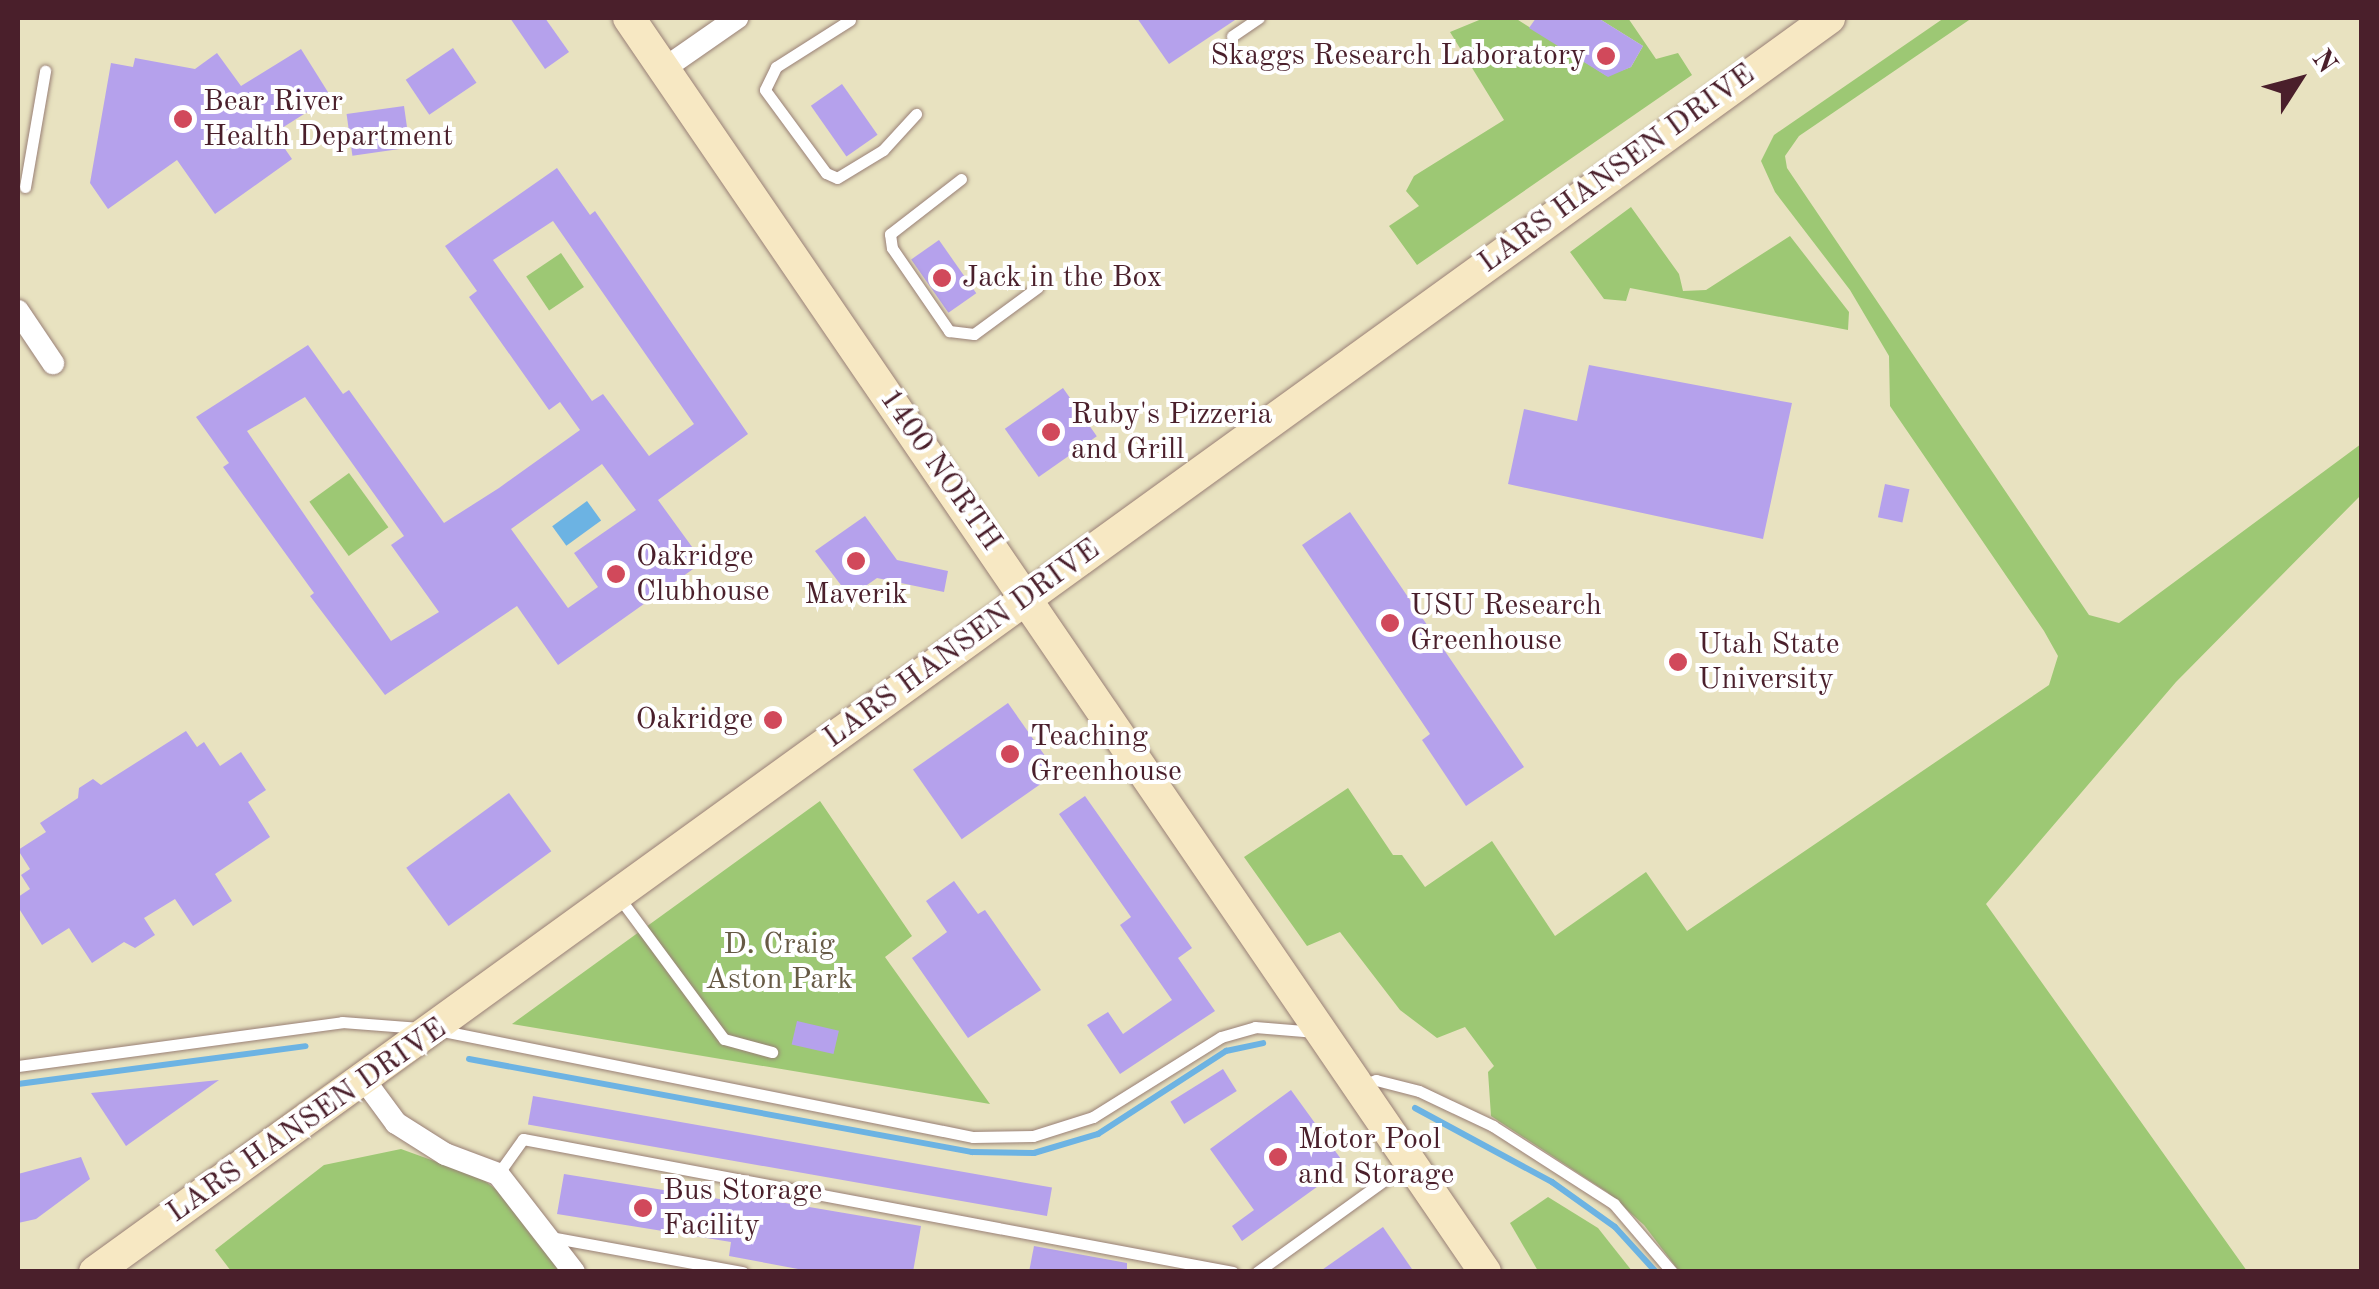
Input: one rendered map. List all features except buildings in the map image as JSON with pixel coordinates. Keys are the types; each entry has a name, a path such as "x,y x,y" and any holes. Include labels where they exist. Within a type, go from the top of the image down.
{"main road":[{"name":"1400 NORTH","path":"629,18 1485,1272"},
{"name":"LARS HANSEN DRIVE","path":"95,1272 436,1030 1026,595 1829,18"}],"street":[{"path":"665,68 737,18"},
{"path":"22,327 53,363"},
{"path":"364,1081 396,1124 445,1154 498,1174 574,1272"}],"lane":[{"path":"1232,36 1259,18"},
{"path":"850,20 776,67 766,90 826,173 837,178 883,150 916,114"},
{"path":"24,187 45,71"},
{"path":"962,178 890,234 892,248 949,331 974,334 1038,288"},
{"path":"618,896 724,1039 772,1052"},
{"path":"18,1066 342,1022 436,1030 973,1137 1034,1136 1093,1118 1222,1037 1255,1027 1318,1032"},
{"path":"1356,1086 1376,1080 1419,1091 1493,1126 1614,1204 1672,1272"},
{"path":"498,1174 523,1139 1233,1272"},
{"path":"1257,1272 1409,1162"},
{"path":"549,1237 743,1272"}],"green space":[{"path":"1484,18 1515,18 1607,76 1631,67 1643,46 1598,18 1628,18 1656,59 1678,53 1692,75 1417,265 1389,226 1419,206 1406,191 1414,176 1504,120 1450,32"},
{"path":"1944,18 1972,18 1799,136 1785,156 1787,168 2089,615 2119,623 2361,444 2361,495 2176,682 1986,904 2247,1271 1679,1271 1644,1225 1607,1192 1491,1116 1488,1072 1494,1066 1465,1027 1437,1038 1400,1010 1340,932 1307,946 1244,857 1348,788 1393,855 1402,855 1425,887 1492,841 1555,936 1646,872 1687,931 2049,685 2058,656 1890,406 1889,356 1850,290 1775,192 1761,161 1774,135"},
{"path":"1631,207 1679,274 1683,291 1706,290 1790,236 1849,312 1848,330 1630,288 1626,301 1604,299 1570,252"},
{"path":"561,253 584,287 549,310 526,276"},
{"path":"349,473 388,527 349,556 309,502"},
{"name":"D. Craig Aston Park","path":"820,801 912,936 885,957 990,1104 512,1024"},
{"path":"401,1149 481,1178 506,1197 561,1271 231,1271 215,1250 324,1165"},
{"path":"1548,1197 1598,1228 1632,1271 1538,1271 1510,1223"}],"water":[{"path":"587,501 601,520 566,546 552,526"}],"waterway":[{"path":"469,1059 972,1152 1034,1153 1098,1134 1226,1051 1263,1043"},
{"path":"18,1084 306,1046"},
{"path":"1415,1108 1552,1182 1615,1227 1656,1272"}],"place":[{"name":"Skaggs Research Laboratory","path":"1606,56"},
{"name":"Bear River Health Department","path":"183,119"},
{"name":"Jack in the Box","path":"942,278"},
{"name":"Ruby's Pizzeria and Grill","path":"1051,432"},
{"name":"Maverik","path":"856,561"},
{"name":"Oakridge Clubhouse","path":"616,574"},
{"name":"USU Research Greenhouse","path":"1390,623"},
{"name":"Utah State University","path":"1678,662"},
{"name":"Oakridge","path":"773,720"},
{"name":"Teaching Greenhouse","path":"1010,754"},
{"name":"Motor Pool and Storage","path":"1278,1157"},
{"name":"Bus Storage Facility","path":"643,1208"}]}
